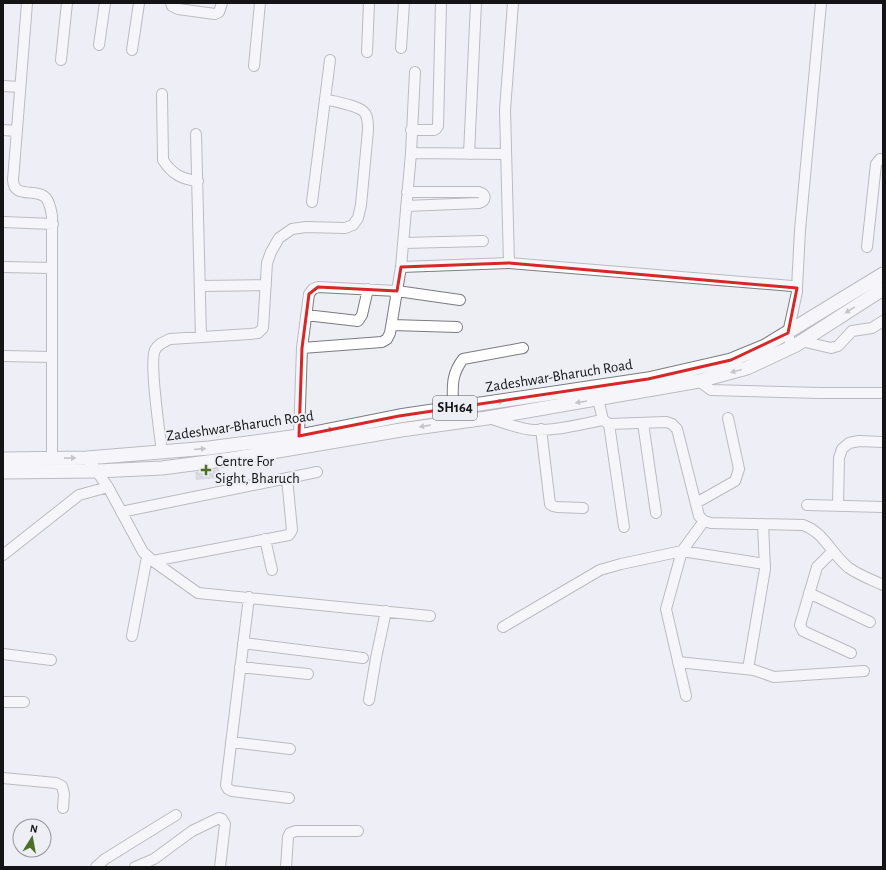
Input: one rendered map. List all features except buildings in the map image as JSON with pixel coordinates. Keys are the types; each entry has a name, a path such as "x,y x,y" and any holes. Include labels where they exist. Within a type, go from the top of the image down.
{"main road":[{"name":"Zadeshwar-Bharuch Road","path":"3,459 88,458 209,448 299,436 399,416 663,376 731,360 766,346 883,274"},
{"name":"Zadeshwar-Bharuch Road","path":"3,472 97,471 162,468 231,459 401,430 486,418 700,381 747,368 796,344 883,289"}],"street":[{"path":"27,3 13,186 19,191 40,194 45,197 51,209 53,224 52,458"},
{"path":"61,60 67,3"},
{"path":"99,45 105,3"},
{"path":"132,50 139,3"},
{"path":"171,3 172,6 178,9 215,14 219,12 222,3"},
{"path":"254,66 260,3"},
{"path":"367,52 369,3"},
{"path":"401,48 404,3"},
{"path":"411,130 434,130 438,126 441,3"},
{"path":"469,154 476,3"},
{"path":"509,263 505,110 512,3"},
{"path":"821,3 800,230 797,288 788,333 796,344 831,348 838,346 852,331 872,328 883,321"},
{"path":"312,202 330,60"},
{"path":"302,348 382,342 388,339 392,325 401,267 411,153 415,72"},
{"path":"3,86 20,87"},
{"path":"162,94 163,160 168,169 176,175 188,180 198,181"},
{"path":"162,452 153,369 155,351 161,343 170,339 258,333 263,328 267,264 271,252 279,238 292,229 345,228 353,225 358,218 361,205 368,120 365,112 357,108 325,99"},
{"path":"3,130 17,131"},
{"path":"196,134 201,337"},
{"path":"411,153 506,154"},
{"path":"868,247 876,164 880,159 883,159"},
{"path":"406,206 479,203 485,200 485,196 479,192 407,192"},
{"path":"3,222 53,224"},
{"path":"403,243 483,241"},
{"path":"401,267 509,263 784,285 797,288"},
{"path":"3,267 52,268"},
{"path":"200,286 266,285"},
{"path":"299,436 302,348 309,294 313,289 318,287 397,291 460,300"},
{"path":"306,315 358,321 362,315 368,289"},
{"path":"392,325 458,327"},
{"path":"453,408 452,379 456,368 463,359 523,348"},
{"path":"3,356 52,356"},
{"path":"700,381 712,390 883,393"},
{"path":"598,399 606,422 624,527"},
{"path":"486,418 534,430 606,422 666,422 672,424 677,429 696,503 700,516 704,521 711,523 803,525 818,533 849,568 883,585"},
{"path":"696,503 736,481 738,476 728,418"},
{"path":"643,423 656,513"},
{"path":"541,429 550,504 557,507 583,508"},
{"path":"838,505 839,458 842,449 849,444 859,441 883,442"},
{"path":"88,458 108,487 143,552 150,559 198,593 430,616"},
{"path":"122,512 317,472"},
{"path":"150,559 289,535 292,530 287,478"},
{"path":"3,555 79,495 108,487"},
{"path":"807,505 883,507"},
{"path":"686,696 666,609 682,551 704,521"},
{"path":"748,669 765,564 763,524"},
{"path":"265,539 272,570"},
{"path":"503,627 600,570 682,551 765,564"},
{"path":"833,551 817,567 800,621 801,628 803,631 851,653"},
{"path":"132,636 150,559"},
{"path":"809,593 870,622"},
{"path":"249,597 226,785 228,789 232,791 290,798"},
{"path":"369,700 386,611"},
{"path":"244,643 363,658"},
{"path":"3,654 51,660"},
{"path":"678,662 748,669 774,677 864,671"},
{"path":"240,667 308,674"},
{"path":"3,702 24,702"},
{"path":"231,742 290,749"},
{"path":"3,778 56,783 62,786 64,794 62,808"},
{"path":"96,867 105,859 176,815"},
{"path":"134,867 154,859 192,831 219,818 222,819 225,824 220,867"},
{"path":"286,867 288,837 290,833 296,831 358,831"}],"highlighted area":[{"path":"509,263 797,288 788,333 731,360 648,379 399,416 299,436 302,348 309,294 318,287 397,291 401,267"}],"place":[{"name":"Centre For Sight, Bharuch","path":"206,470"}]}
